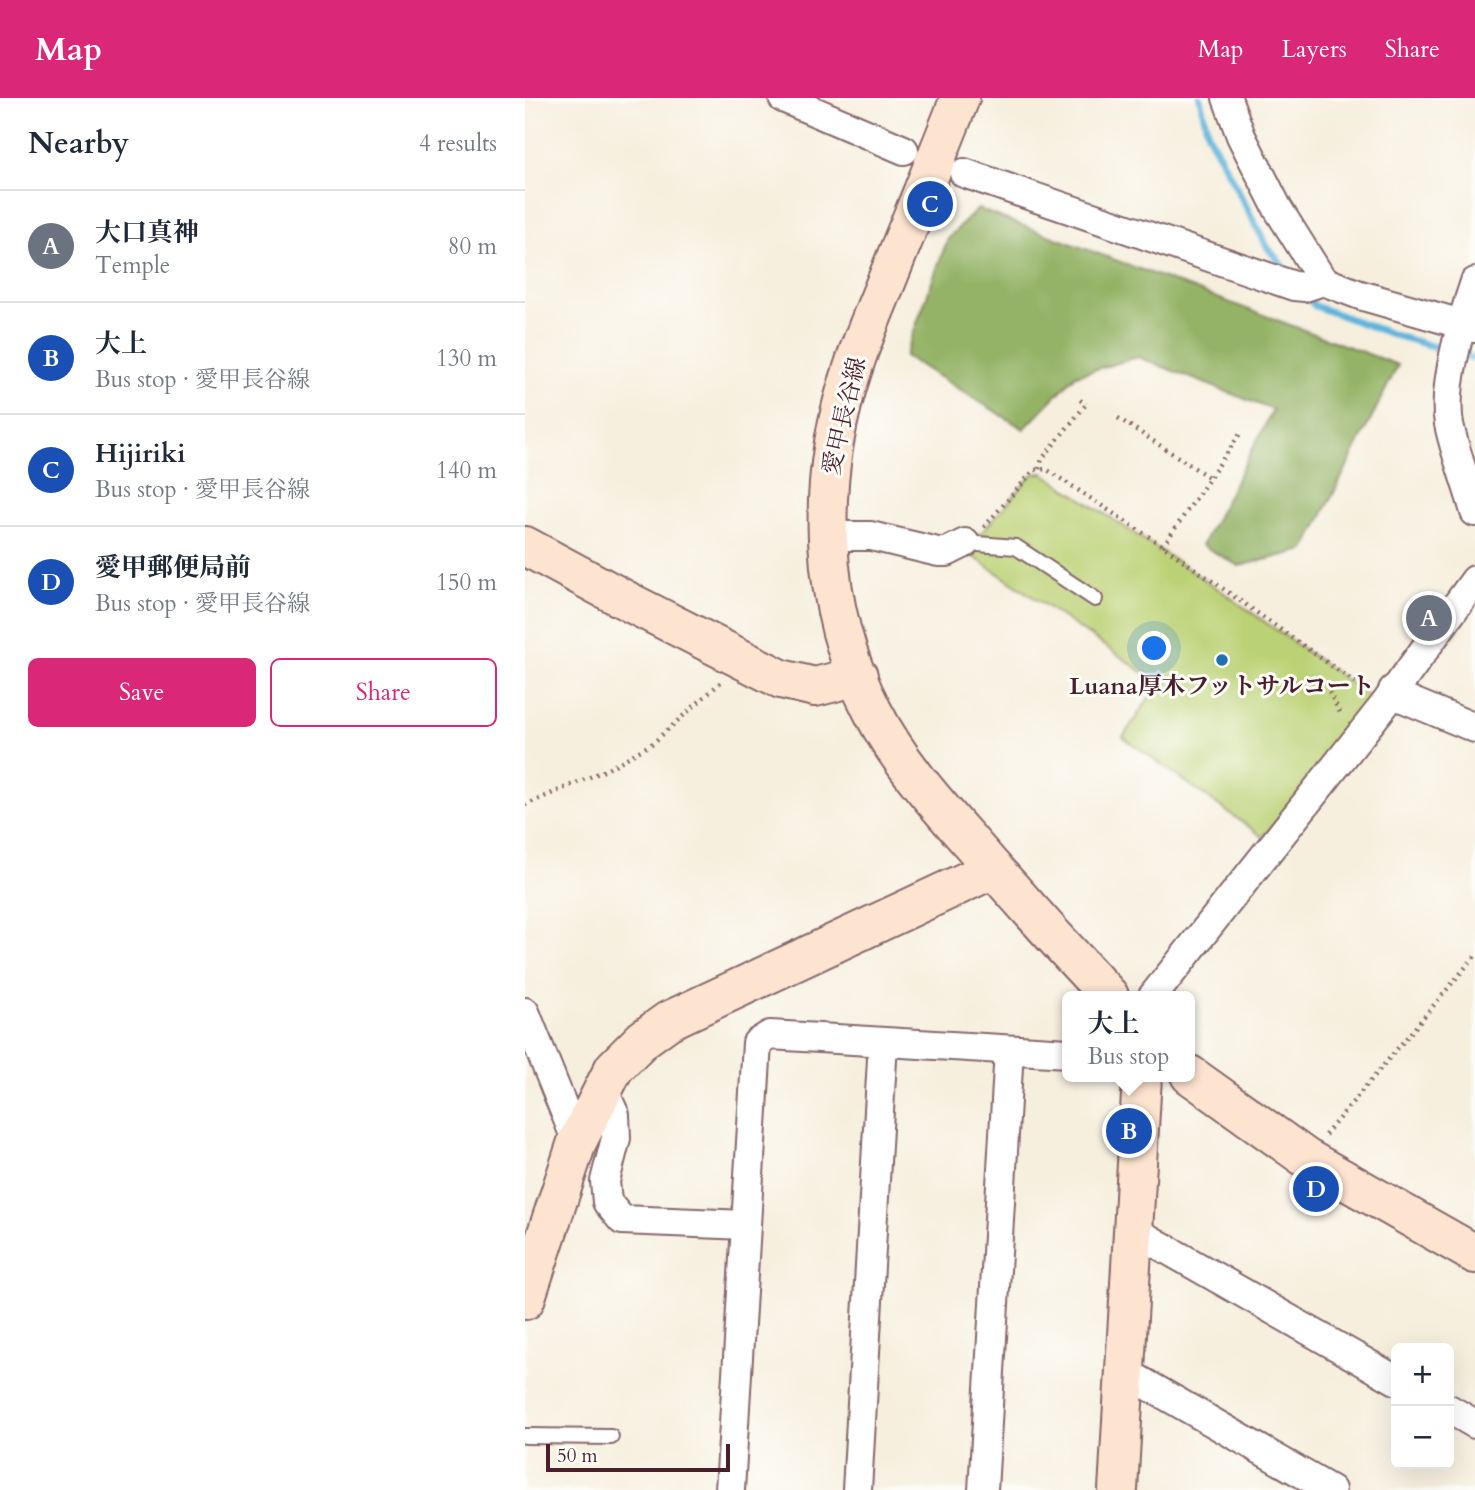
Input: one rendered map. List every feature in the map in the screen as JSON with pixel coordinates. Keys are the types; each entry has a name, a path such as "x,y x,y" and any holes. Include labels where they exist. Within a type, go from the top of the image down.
{"street":[{"path":"783,98 904,150"},
{"name":"愛甲長谷線","path":"960,98 852,369 831,453 827,496 830,568 842,634 873,712 921,786 1104,991"},
{"path":"1227,98 1241,136 1278,209 1323,281 1464,330"},
{"path":"964,173 1294,286 1305,287 1323,281"},
{"path":"1475,282 1453,365 1449,422 1475,512"},
{"path":"828,536 871,536 938,552 947,552 965,542"},
{"path":"525,546 631,604 781,679 814,687 858,676"},
{"path":"1157,991 1389,697 1475,580"},
{"path":"1389,697 1403,698 1475,728"},
{"path":"527,1287 577,1142 614,1068 643,1039 668,1021 993,869"},
{"path":"525,1012 577,1142"},
{"path":"730,1490 757,1043 770,1035 1062,1053"},
{"path":"857,1490 883,1042"},
{"path":"983,1490 1009,1050"},
{"path":"1195,1079 1307,1158 1475,1254"},
{"path":"1118,1490 1142,1082"},
{"path":"603,1089 615,1115 616,1138 605,1181 607,1202 622,1220 746,1225"},
{"path":"1133,1230 1391,1377"},
{"path":"1125,1371 1331,1490"},
{"path":"1454,1412 1475,1424"}],"lane":[{"path":"965,542 1016,547 1095,599"},
{"path":"525,1436 611,1437"}],"path":[{"path":"1039,469 1042,459 1087,403 1080,400"},
{"path":"1118,418 1210,478"},
{"path":"1163,546 1240,434"},
{"path":"965,542 982,530 1034,470 1046,469 1389,697"},
{"path":"525,805 606,770 653,743 744,660"},
{"path":"1307,1158 1475,956"}],"green space":[{"path":"978,209 1398,365 1305,550 1239,566 1202,545 1273,410 1138,357 1076,375 1024,429 905,356 948,238"},
{"name":"Luana厚木フットサルコート","path":"1043,473 1220,590 1369,696 1371,710 1263,837 1123,737 1159,683 974,557 962,545 982,532 1033,474"}],"waterway":[{"path":"1200,98 1208,134 1268,248 1289,274"},
{"path":"1307,297 1315,306 1397,336 1449,351"},
{"path":"1460,355 1475,359"}],"place":[{"name":"Hijiriki","path":"930,204"},
{"name":"大口真神","path":"1429,618"},
{"name":"Luana厚木フットサルコート","path":"1222,660"},
{"name":"大上","path":"1129,1131"},
{"name":"愛甲郵便局前","path":"1316,1189"}]}
